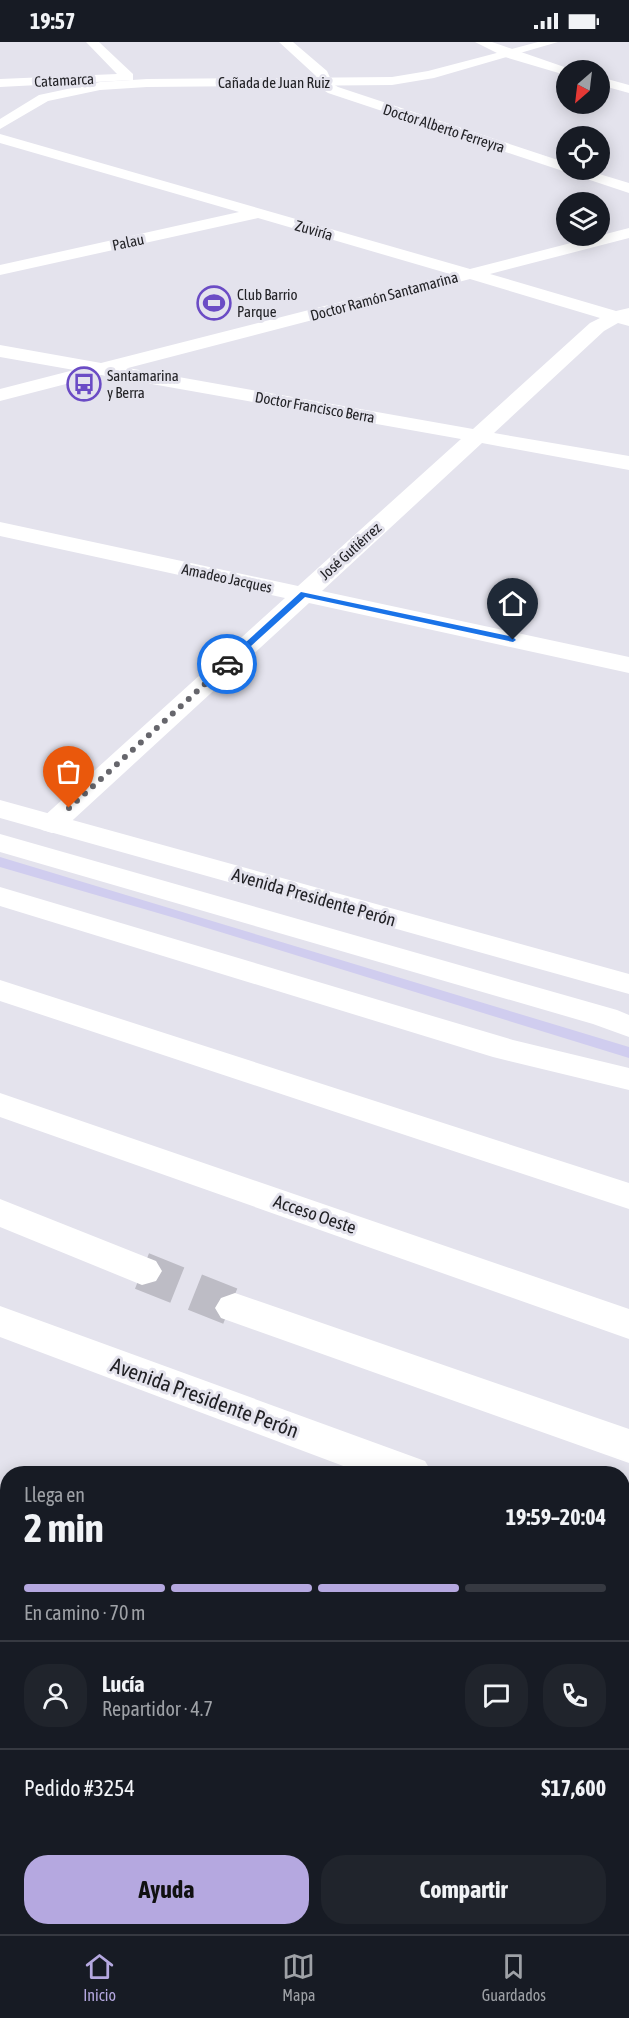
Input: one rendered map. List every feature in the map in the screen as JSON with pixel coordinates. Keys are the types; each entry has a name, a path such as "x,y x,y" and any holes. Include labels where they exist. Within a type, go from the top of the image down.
{"main road":[{"path":"92,42 128,80"},
{"name":"Doctor Alberto Ferreyra","path":"285,42 324,80 327,86 343,95 556,164"},
{"path":"481,42 510,54 556,68"},
{"name":"Cañada de Juan Ruiz","path":"324,80 390,74 519,42"},
{"name":"Cañada de Juan Ruiz","path":"0,110 28,95 57,86 128,80 408,79 552,42"},
{"name":"Cañada de Juan Ruiz","path":"0,125 34,104 56,94 128,80"},
{"name":"Catamarca","path":"0,83 128,80"},
{"path":"610,84 629,89"},
{"name":"Zuviría","path":"0,138 625,317"},
{"path":"604,180 629,188"},
{"name":"Palau","path":"0,270 257,213"},
{"name":"Doctor Ramón Santamarina","path":"0,395 629,233"},
{"name":"José Gutiérrez","path":"52,824 597,327 625,317"},
{"name":"Doctor Francisco Berra","path":"0,351 629,464"},
{"name":"Amadeo Jacques","path":"0,529 629,665"},
{"name":"Avenida Presidente Perón","path":"0,809 629,984"},
{"path":"0,843 605,1017 629,1027"},
{"path":"0,896 505,1049 629,1079"},
{"path":"0,990 629,1196"},
{"name":"Acceso Oeste","path":"0,1104 629,1324"},
{"path":"0,1212 142,1271"},
{"path":"235,1308 629,1446"},
{"name":"Avenida Presidente Perón","path":"0,1321 389,1466"}],"shaded area":[{"path":"0,857 629,1047 629,1058 175,918 0,867"}],"tunnel":[{"path":"142,1271 235,1308"}],"way so far":[{"path":"69,808 227,664"}],"place":[{"name":"Club Barrio Parque","path":"214,303"},
{"name":"Santamarina y Berra","path":"84,384"}],"route":[{"path":"227,664 303,594 513,640"}]}
